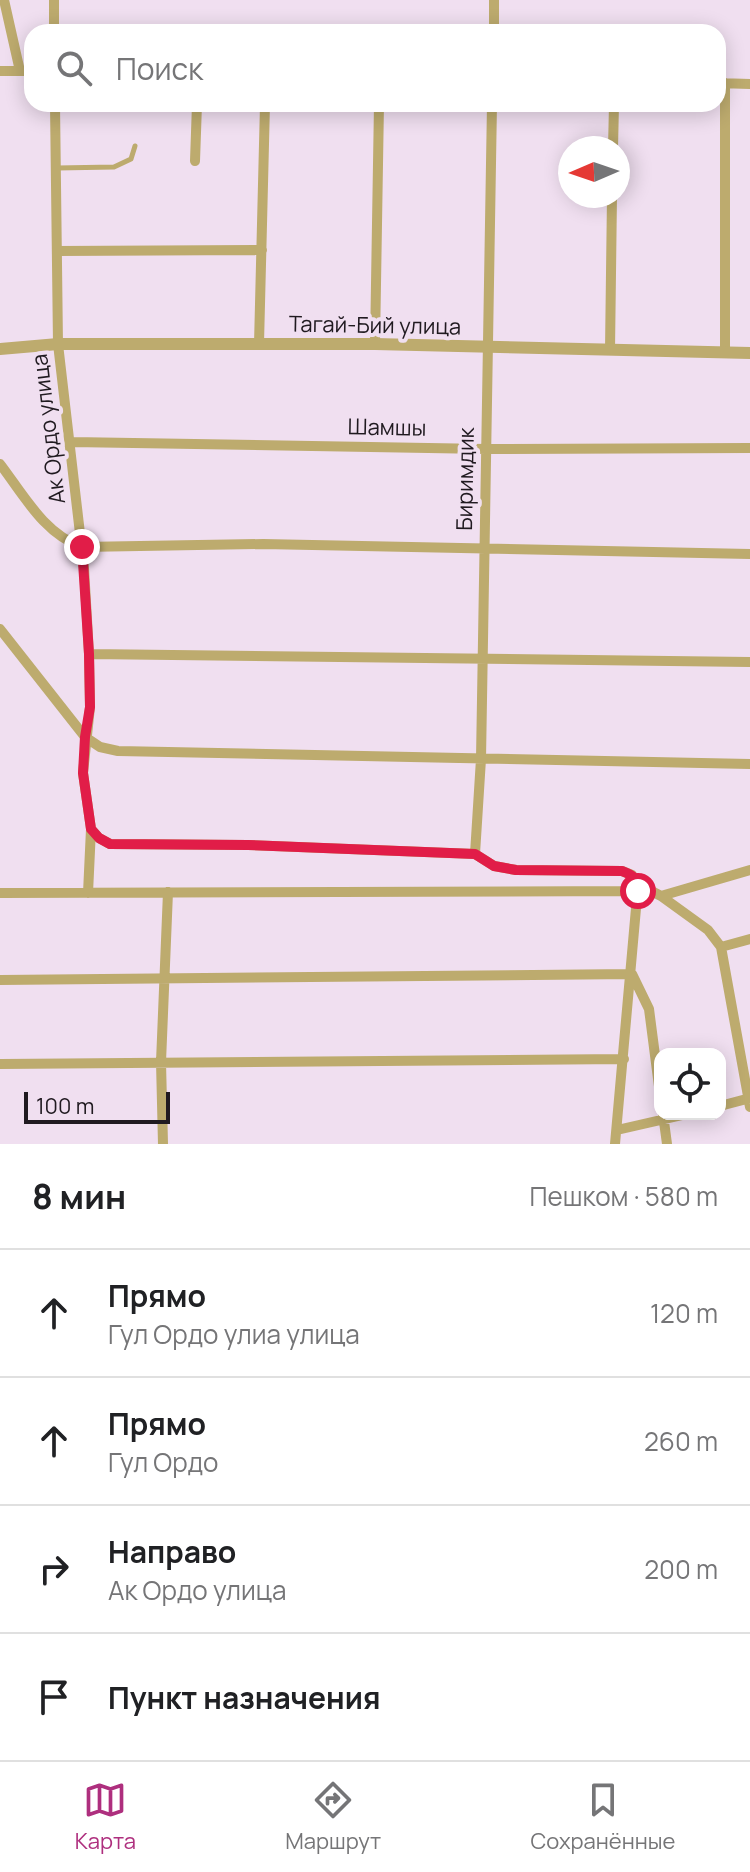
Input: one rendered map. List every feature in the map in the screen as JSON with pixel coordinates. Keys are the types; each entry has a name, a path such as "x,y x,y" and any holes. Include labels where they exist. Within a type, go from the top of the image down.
{"street":[{"path":"4,0 20,71"},
{"path":"54,0 54,24"},
{"path":"494,0 494,24"},
{"path":"0,71 24,71"},
{"path":"726,83 750,84"},
{"name":"Ак Ордо улица","path":"55,112 58,344 72,442 89,654 90,707 83,773 91,829 88,893"},
{"path":"195,161 197,112"},
{"path":"259,344 265,112"},
{"path":"375,344 379,112"},
{"name":"Биримдик","path":"475,854 481,759 492,112"},
{"path":"613,136 614,112"},
{"path":"722,112 725,352"},
{"path":"610,350 612,208"},
{"path":"57,251 262,250"},
{"name":"Тагай-Бий улица","path":"0,349 58,344 375,344 750,353"},
{"name":"Шамшы","path":"72,442 486,449 750,448"},
{"path":"0,464 44,522 65,541 82,547 263,544 750,554"},
{"path":"0,629 85,737 100,747 118,751 750,764"},
{"path":"89,654 750,662"},
{"path":"91,829 110,844 248,845 475,854 494,866 516,870 622,871 632,875 638,888 615,1144"},
{"path":"661,896 750,870"},
{"path":"0,893 638,888 661,896 708,930 721,947 750,1101 726,1105"},
{"path":"163,1144 161,1062 168,892"},
{"path":"721,947 750,939"},
{"path":"0,980 632,974"},
{"path":"632,974 649,1009 654,1048"},
{"path":"0,1064 624,1059"},
{"path":"617,1130 654,1120"},
{"path":"663,1120 667,1144"}],"lane":[{"path":"56,168 114,167 131,159 135,146"}],"route":[{"path":"82,547 90,707 83,773 91,829 99,838 110,844 248,845 475,854 494,866 516,870 622,871 632,875 638,884 638,891"}]}
